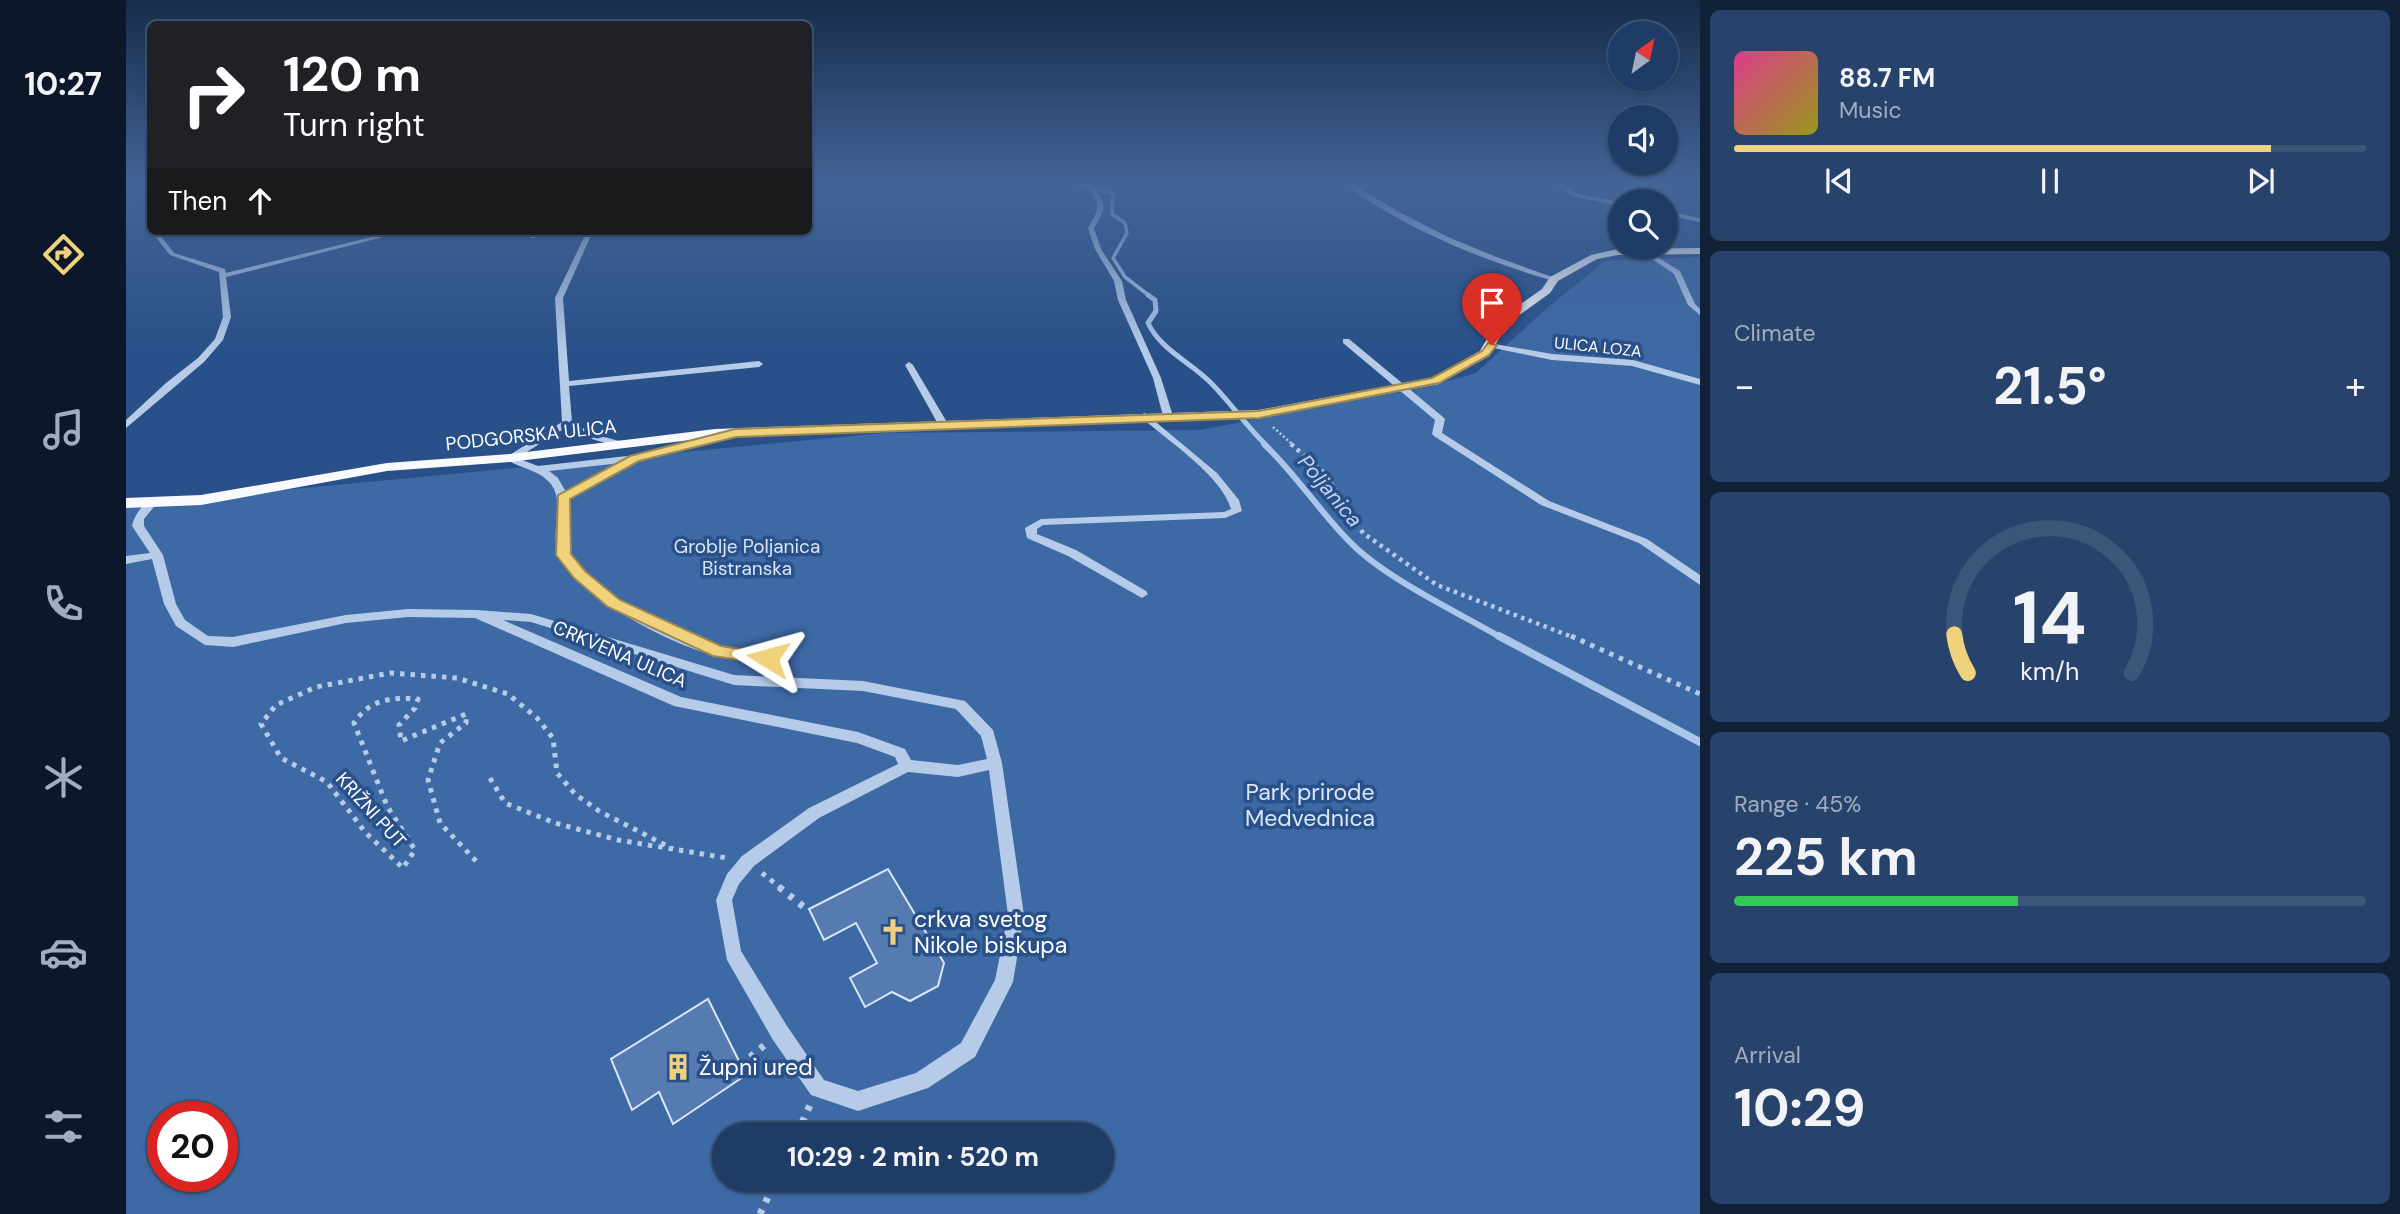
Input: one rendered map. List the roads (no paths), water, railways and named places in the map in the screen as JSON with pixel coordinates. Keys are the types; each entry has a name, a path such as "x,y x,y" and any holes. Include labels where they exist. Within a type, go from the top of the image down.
{"main road":[{"name":"PODGORSKA ULICA","path":"1678,252 1700,251"},
{"name":"PODGORSKA ULICA","path":"126,503 201,500 387,467 510,458 735,433 1254,414 1435,381 1485,353 1492,345 1502,322 1546,291 1554,279 1594,257 1608,254"}],"street":[{"path":"126,425 201,360 219,340 227,317 222,271 172,254 160,239"},
{"path":"223,276 373,239"},
{"path":"567,423 559,298 586,239"},
{"path":"1095,239 1118,281 1122,300 1157,378 1168,416"},
{"path":"1440,239 1470,252 1554,279"},
{"path":"1656,259 1677,273 1692,305 1700,313"},
{"path":"1346,341 1440,419 1437,434 1545,503 1643,541 1700,581"},
{"name":"ULICA LOZA","path":"1492,345 1552,357 1633,363 1700,382"},
{"path":"565,384 759,364"},
{"path":"909,366 943,424"},
{"path":"1142,594 1072,554 1031,536 1031,528 1041,522 1225,515 1237,511 1237,501 1219,479 1145,416"},
{"path":"567,423 591,436 623,445"},
{"path":"510,458 567,423"},
{"path":"537,469 635,459 735,433"},
{"path":"510,458 537,469 558,483 563,498 564,555 580,574 614,604 719,651 768,658"},
{"path":"563,498 635,459"},
{"name":"CRKVENA ULICA","path":"153,502 132,519 157,555 170,604 180,624 205,640 233,642 346,619 408,613 477,614 531,618 734,680 863,686 960,705 988,734 995,763 1016,915 1004,982 968,1050 921,1081 858,1101 818,1088 770,1018 733,954 724,900 733,879 748,861 814,813 907,766 900,753 888,746 679,702 477,614"},
{"path":"126,560 157,555"},
{"path":"907,766 958,771 995,763"}],"waterway":[{"name":"Poljanica","path":"1124,239 1113,258 1125,277 1151,297"},
{"name":"Poljanica","path":"1148,295 1155,300 1156,311 1148,323 1160,341 1211,383 1266,445"},
{"name":"Poljanica","path":"1264,444 1341,532 1367,557 1404,583 1502,638"},
{"name":"Poljanica","path":"1499,636 1700,742"}],"place":[{"name":"crkva svetog Nikole biskupa","path":"893,932"},
{"name":"Župni ured","path":"678,1067"}],"park label":[{"name":"Groblje Poljanica Bistranska","path":"747,557"},
{"name":"Park prirode Medvednica","path":"1310,805"}]}
